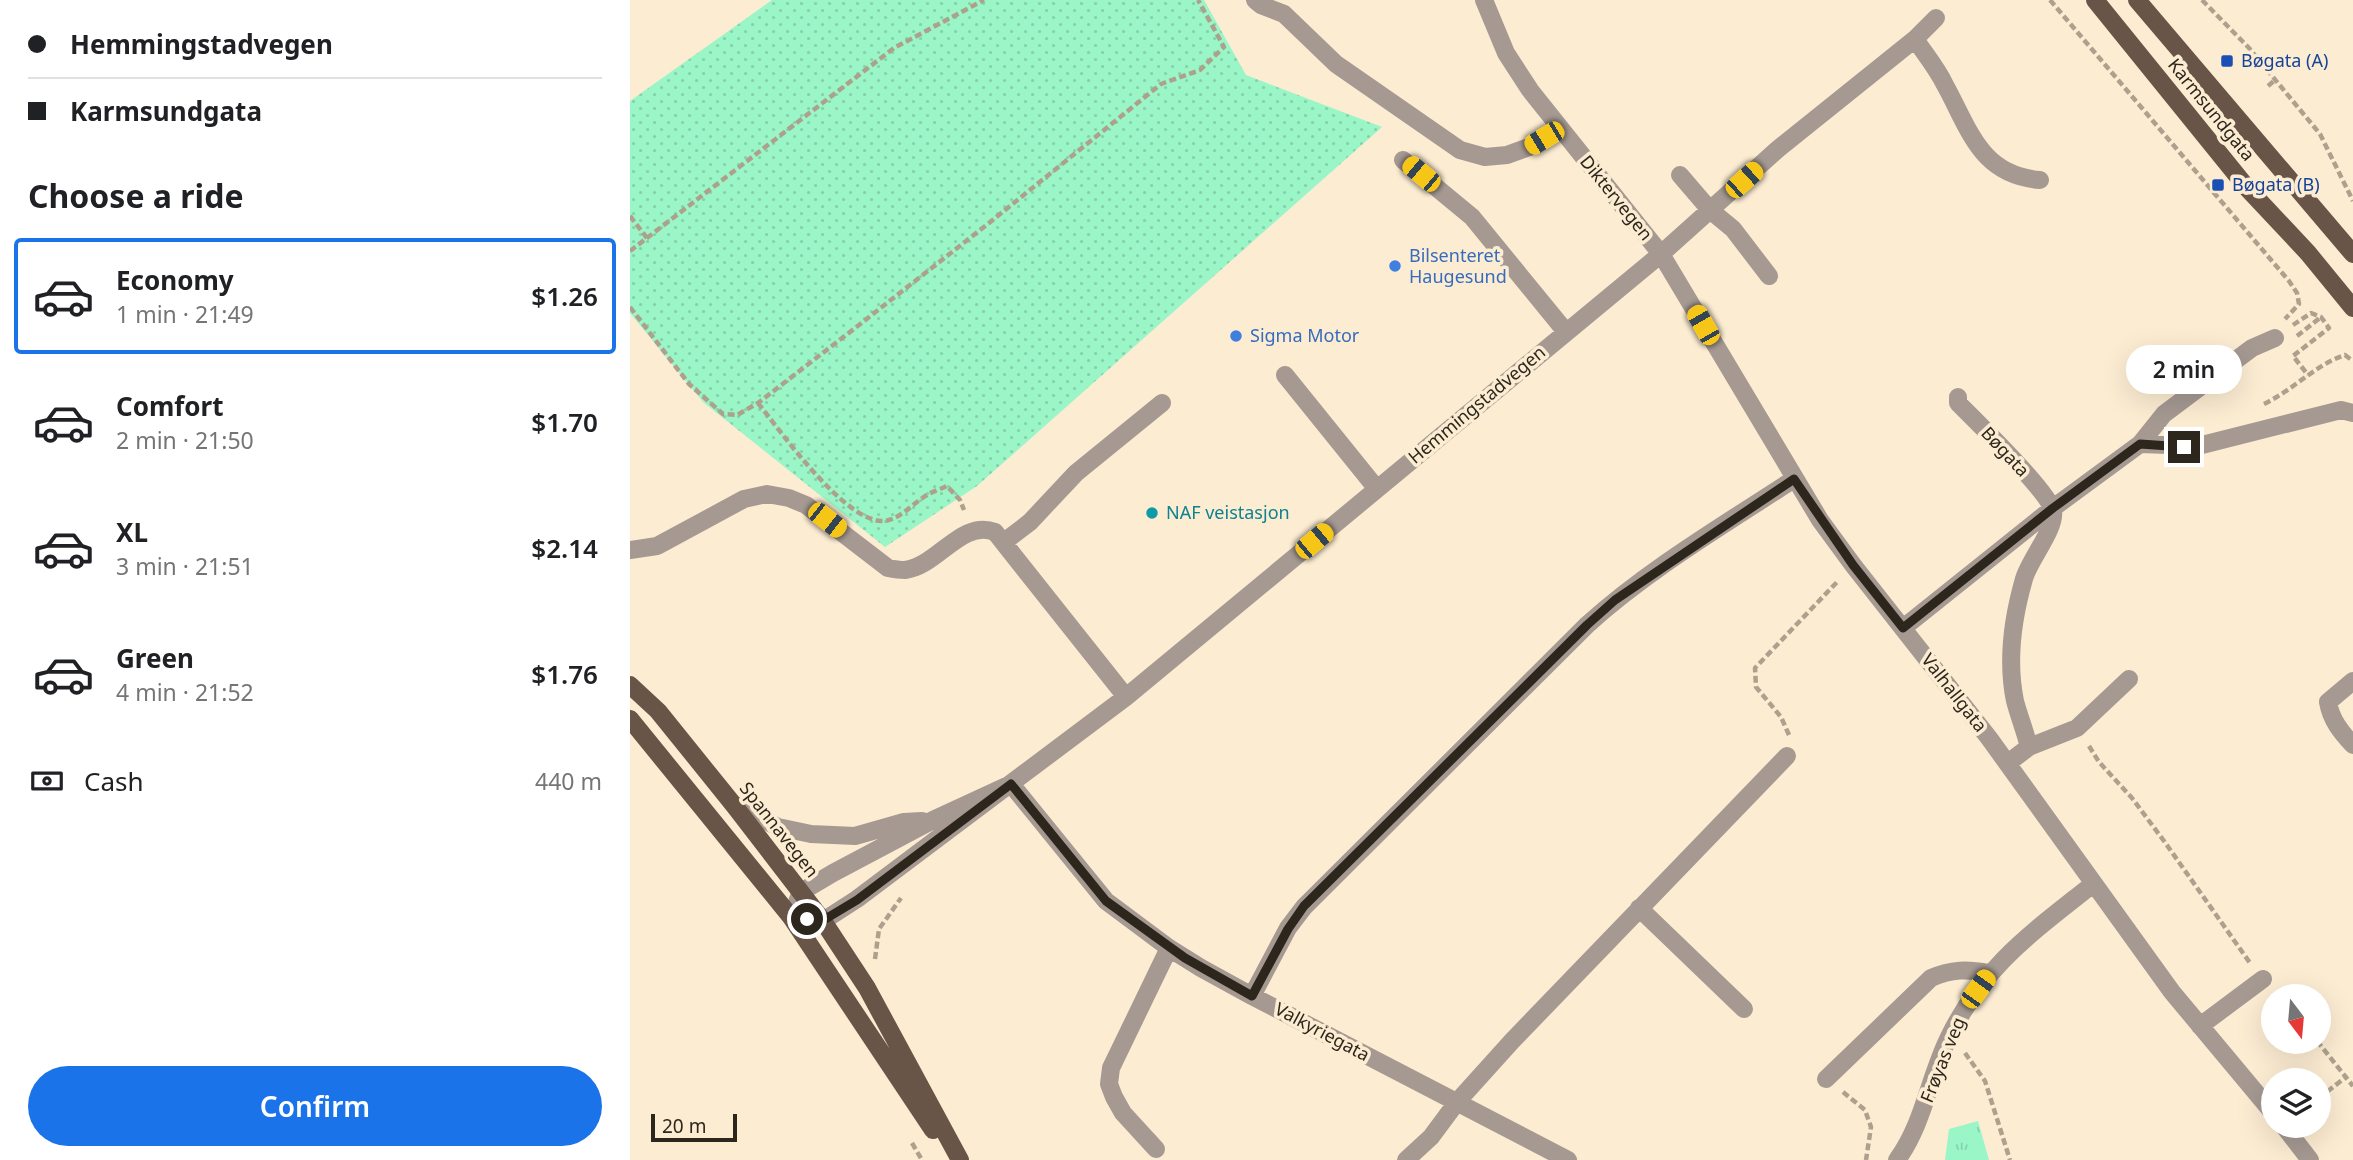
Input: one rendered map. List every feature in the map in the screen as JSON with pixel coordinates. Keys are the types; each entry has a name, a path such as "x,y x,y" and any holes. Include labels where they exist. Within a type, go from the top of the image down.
{"main road":[{"name":"Karmsundgata","path":"2095,0 2248,190 2308,253 2353,308"},
{"name":"Karmsundgata","path":"2137,0 2353,254"},
{"name":"Spannavegen","path":"630,685 658,711 822,921 867,988 957,1160"},
{"name":"Spannavegen","path":"630,719 791,917 900,1082 957,1160"}],"street":[{"path":"1255,0 1261,5 1283,7 1336,64 1460,150 1485,157 1507,155 1529,147 1560,128"},
{"name":"Diktervegen","path":"1484,0 1506,53 1530,90 1661,254"},
{"name":"Hemmingstadvegen","path":"822,921 857,900 1126,697 1661,254 1779,149 1936,18"},
{"path":"1914,38 1944,82 1969,132 1984,154 2002,169 2020,178 2040,180"},
{"path":"1403,160 1472,217 1566,332"},
{"path":"1680,174 1710,210 1733,229 1769,276"},
{"name":"Valhallgata","path":"1661,254 1794,479 1853,565 2008,763 2172,992 2261,1099"},
{"path":"1903,628 2053,508 2140,444 2164,414 2252,348 2275,338"},
{"path":"1285,375 1377,489"},
{"name":"Bøgata","path":"1958,397 1958,403 2021,468 2053,508"},
{"path":"1004,542 1030,522 1076,473 1162,403"},
{"path":"2140,444 2198,446 2341,410 2353,413"},
{"path":"1252,996 1288,929 1304,906 1587,625 1625,593 1794,479"},
{"path":"630,550 657,547 744,499 767,494 789,498 806,505 888,568 904,570 918,566 972,531 986,528 995,532 1004,542 1126,697"},
{"path":"2029,747 2015,700 2012,645 2024,578 2048,531 2053,518 2053,508"},
{"path":"2008,763 2029,747 2077,728 2129,679"},
{"path":"2353,681 2328,702 2330,714 2340,732 2353,745"},
{"path":"1406,1160 1431,1137 1457,1102 1639,908 1787,756"},
{"name":"Hemmingstadvegen","path":"801,892 933,820 1011,784"},
{"name":"Valkyriegata","path":"1011,784 1106,901 1169,948 1252,996 1568,1160"},
{"path":"733,804 778,827 811,834 855,836 904,822 933,820"},
{"name":"Frøyas veg","path":"1897,1160 1921,1116 1947,1040 1967,1004 1989,973 2010,952 2093,884"},
{"path":"801,892 791,917 822,921"},
{"path":"1639,908 1744,1009"},
{"path":"1156,1149 1123,1113 1109,1084 1111,1068 1169,948"},
{"path":"1826,1079 1931,978 1966,969 1989,973"},
{"path":"2200,1026 2263,979"},
{"path":"2293,1138 2310,1160"}],"path":[{"path":"630,251 894,48 984,0"},
{"path":"630,307 689,384 723,414 737,415 758,403 989,223 1161,84 1200,70 1224,47 1198,0"},
{"path":"2050,0 2297,293 2299,304 2294,312 2252,348"},
{"path":"2202,0 2221,17 2320,134 2353,201"},
{"path":"2268,86 2275,80"},
{"path":"630,216 647,238"},
{"path":"2275,338 2311,313 2321,317 2329,328 2293,356 2308,375"},
{"path":"2253,407 2286,393 2328,360 2345,355 2353,361"},
{"path":"758,403 810,468 858,514 881,521 893,518 928,494 947,486 960,500 972,531"},
{"path":"1787,756 1790,736 1781,717 1756,687 1755,668 1853,565"},
{"path":"2077,728 2099,762 2140,809 2243,955 2263,979"},
{"path":"875,967 879,929 902,896"},
{"path":"1947,1040 1964,1052 1985,1081 2010,1160"},
{"path":"2327,1054 2353,1086"},
{"path":"2331,1089 2346,1077"},
{"path":"1826,1079 1865,1110 1871,1127 1866,1160"},
{"path":"909,1139 922,1160"}],"green space":[{"path":"772,0 1204,0 1246,75 1382,127 977,486 885,547 703,402 630,313 630,101"},
{"path":"1978,1121 1989,1160 1945,1160 1949,1129"}],"place":[{"name":"Bøgata (A)","path":"2227,61"},
{"name":"Bøgata (B)","path":"2218,185"},
{"name":"Bilsenteret Haugesund","path":"1395,266"},
{"name":"Sigma Motor","path":"1236,336"},
{"name":"NAF veistasjon","path":"1152,513"}],"route":[{"path":"807,919 822,921 857,900 1011,784 1106,901 1169,948 1252,996 1288,929 1304,906 1587,625 1615,600 1794,479 1820,520 1903,628 2053,508 2140,444 2184,447"}]}
